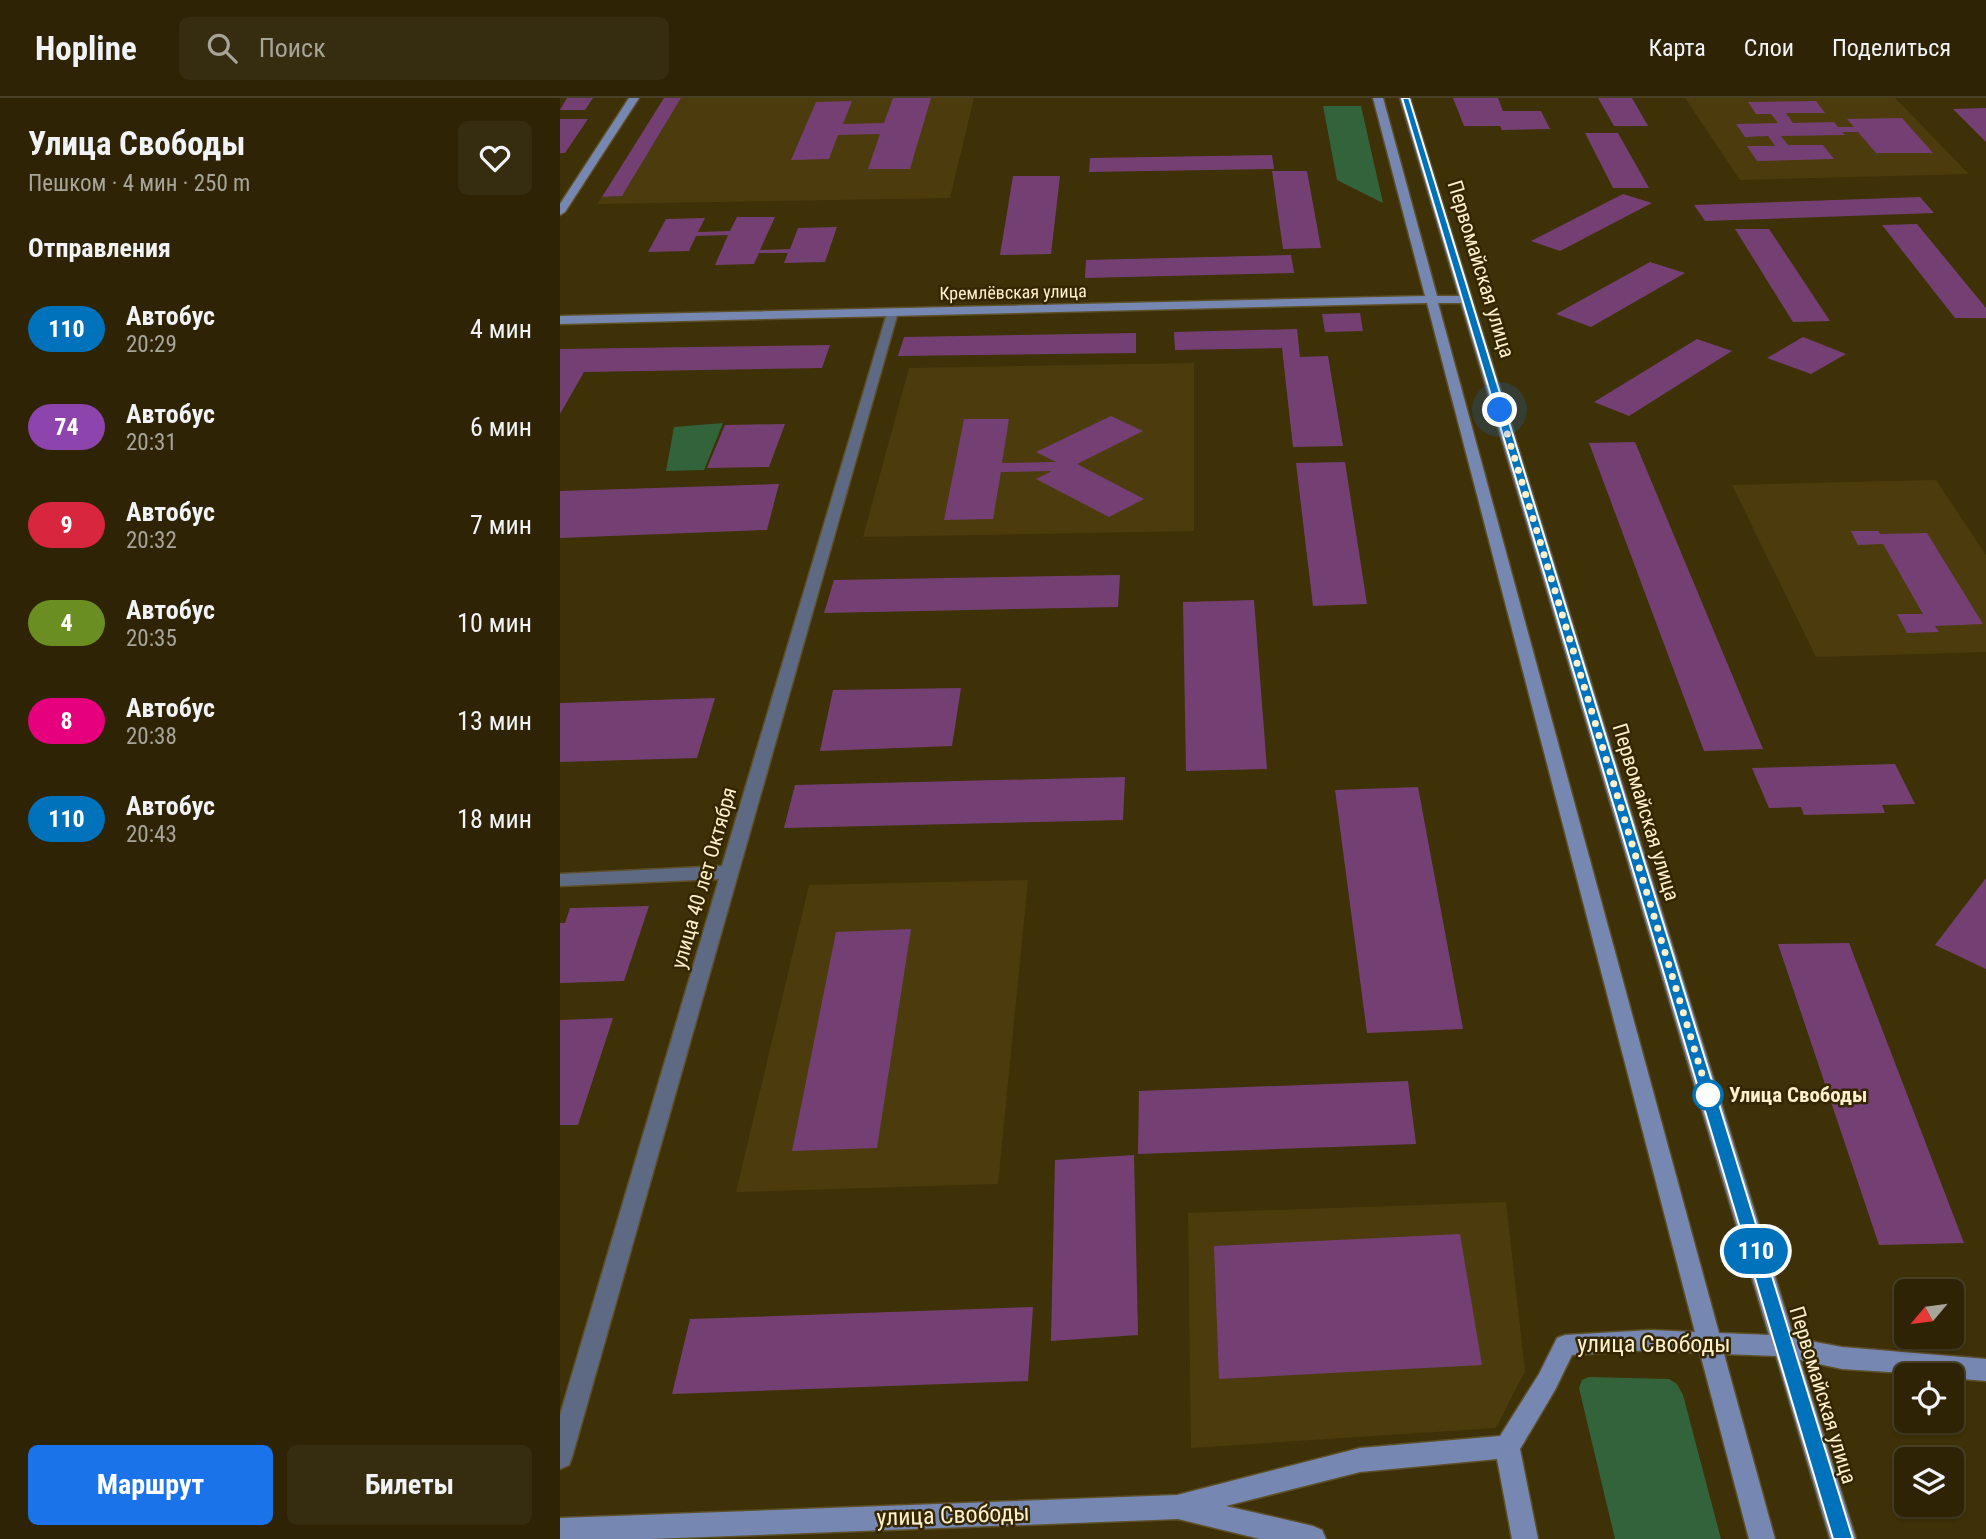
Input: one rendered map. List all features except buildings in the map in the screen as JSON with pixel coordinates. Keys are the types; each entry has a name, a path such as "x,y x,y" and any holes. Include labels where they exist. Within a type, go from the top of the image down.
{"main road":[{"path":"560,212 634,98"},
{"path":"1378,98 1762,1539"},
{"name":"Первомайская улица","path":"1405,98 1843,1539"},
{"name":"Кремлёвская улица","path":"560,320 1466,299"},
{"name":"улица Свободы","path":"560,1530 1177,1507 1360,1460 1507,1447 1547,1382 1565,1345 1651,1340 1784,1346 1842,1358 1986,1370"},
{"path":"1507,1447 1525,1539"},
{"name":"улица Свободы","path":"1177,1507 1314,1539"}],"street":[{"name":"улица 40 лет Октября","path":"560,1457 892,312"},
{"path":"560,880 729,872"}],"shaded area":[{"path":"681,98 974,98 950,198 597,204 602,197 622,196"},
{"path":"1685,98 1895,98 1969,174 1740,180"},
{"path":"1194,363 1194,531 863,537 909,368"},
{"path":"1936,480 1986,555 1986,652 1816,657 1732,485"},
{"path":"1028,880 998,1184 736,1192 809,885"},
{"path":"1506,1202 1525,1371 1496,1428 1191,1448 1188,1213"}],"green space":[{"path":"1323,106 1361,106 1383,203 1337,180"},
{"path":"723,423 704,470 666,471 674,427"},
{"path":"1589,1377 1669,1379 1677,1384 1683,1395 1721,1539 1615,1539 1579,1388 1582,1380"}],"bus line":[{"name":"110","path":"1405,98 1843,1539"}],"place":[{"name":"Улица Свободы","path":"1708,1095"}],"route":[{"path":"1500,410 1709,1097 1708,1095"}]}
